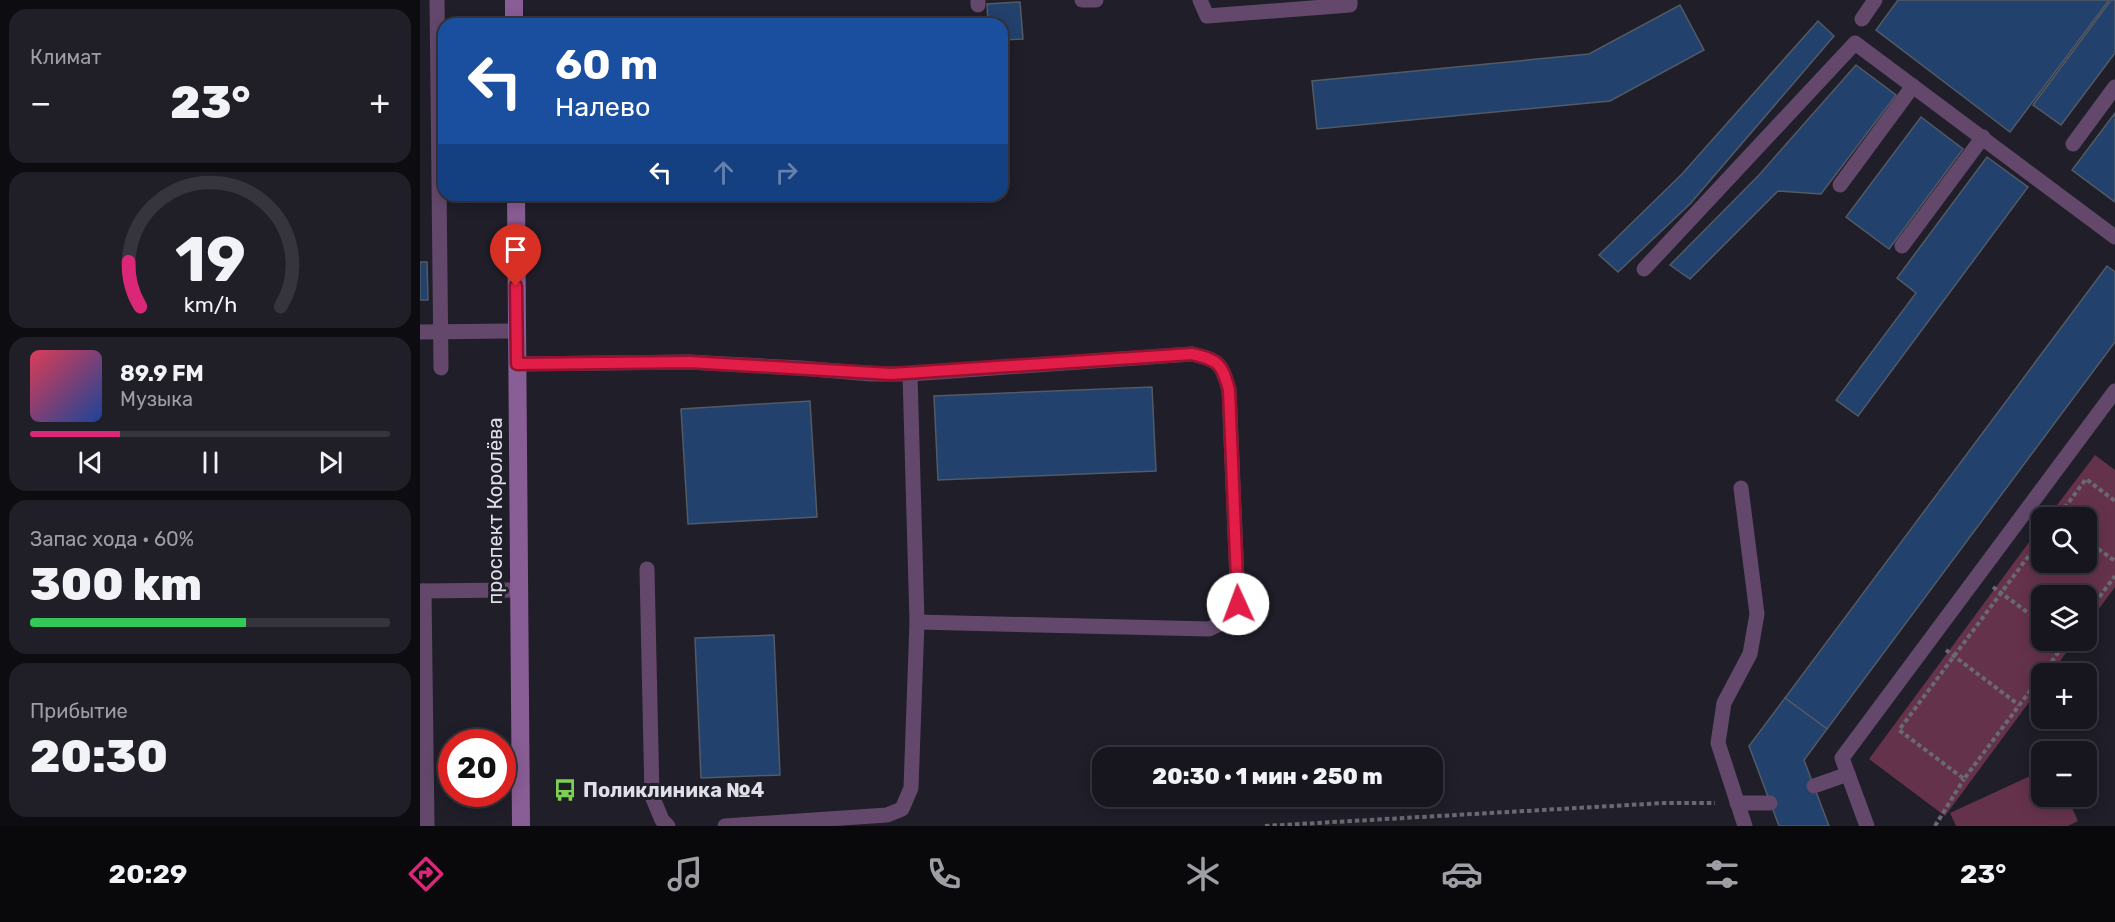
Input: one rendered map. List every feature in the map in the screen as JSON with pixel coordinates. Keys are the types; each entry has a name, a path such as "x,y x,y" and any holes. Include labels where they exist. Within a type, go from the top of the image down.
{"main road":[{"path":"514,0 514,18"},
{"name":"проспект Королёва","path":"516,201 520,826"}],"lane":[{"path":"437,0 438,83"},
{"path":"1082,0 1096,0"},
{"path":"1200,0 1207,16 1350,5 1350,0"},
{"path":"1862,19 1875,0"},
{"path":"1644,269 1855,43 2115,237"},
{"path":"1840,185 1913,86"},
{"path":"2073,144 2115,87"},
{"path":"1902,246 1983,137"},
{"path":"439,201 441,368"},
{"path":"420,332 517,331"},
{"path":"517,364 689,362 871,374 910,374 1192,354 1212,358 1223,368 1229,390 1238,604 1227,621 1209,629 917,622"},
{"path":"725,826 886,815 902,809 910,788 917,622 910,374"},
{"path":"1867,826 1842,758 2115,391"},
{"path":"1741,488 1757,614 1750,654 1724,703 1718,743 1745,826"},
{"path":"647,569 652,796 662,820 668,826"},
{"path":"427,826 422,591 518,590"},
{"path":"1814,786 1848,774"},
{"path":"1737,803 1770,803"}],"path":[{"path":"2065,507 2086,479 2115,501"},
{"path":"2097,548 2115,561"},
{"path":"1964,779 1899,730 2031,553"},
{"path":"1978,576 2031,615"},
{"path":"2097,600 2115,576"},
{"path":"1931,639 2019,705"},
{"path":"1935,826 1964,779 2031,689"},
{"path":"1265,826 1664,803 1737,803"}],"shaded area":[{"path":"2095,455 2115,470 2115,587 2097,611 2097,585 2031,585 2031,651 2068,651 2058,663 2031,663 2031,700 1945,816 1869,759 2031,540 2031,573 2097,573 2097,507 2056,507"},
{"path":"2031,776 2031,807 2072,807 2078,821 2068,826 1956,826 1950,813"}],"building":[{"path":"1898,0 2109,0 2010,132 1876,30"},
{"path":"2111,0 2115,0 2115,53 2061,125 2033,105"},
{"path":"1020,2 1023,39 1008,40 1008,18 988,18 987,4"},
{"path":"1680,5 1704,50 1610,101 1317,129 1312,81 1589,54"},
{"path":"1818,21 1834,36 1690,204 1618,272 1599,255 1682,174"},
{"path":"1856,65 1896,95 1821,194 1778,191 1690,279 1670,265 1759,175"},
{"path":"2115,113 2115,202 2072,170"},
{"path":"1921,117 1963,149 1889,249 1846,217"},
{"path":"1987,157 2028,187 1858,416 1836,400 1916,293 1897,278"},
{"path":"420,262 427,262 428,300 420,300"},
{"path":"2107,266 2115,272 2115,342 1827,729 1785,698"},
{"path":"1152,387 1156,471 938,480 934,396"},
{"path":"810,401 817,517 688,524 681,409"},
{"path":"774,635 780,775 701,778 695,638"},
{"path":"1785,698 1827,729 1804,760 1829,826 1779,826 1749,746"}],"place":[{"name":"Поликлиника №4","path":"565,790"}],"route":[{"path":"516,286 517,364 689,362 871,374 910,374 1192,354 1212,358 1223,368 1229,390 1238,604"}]}
